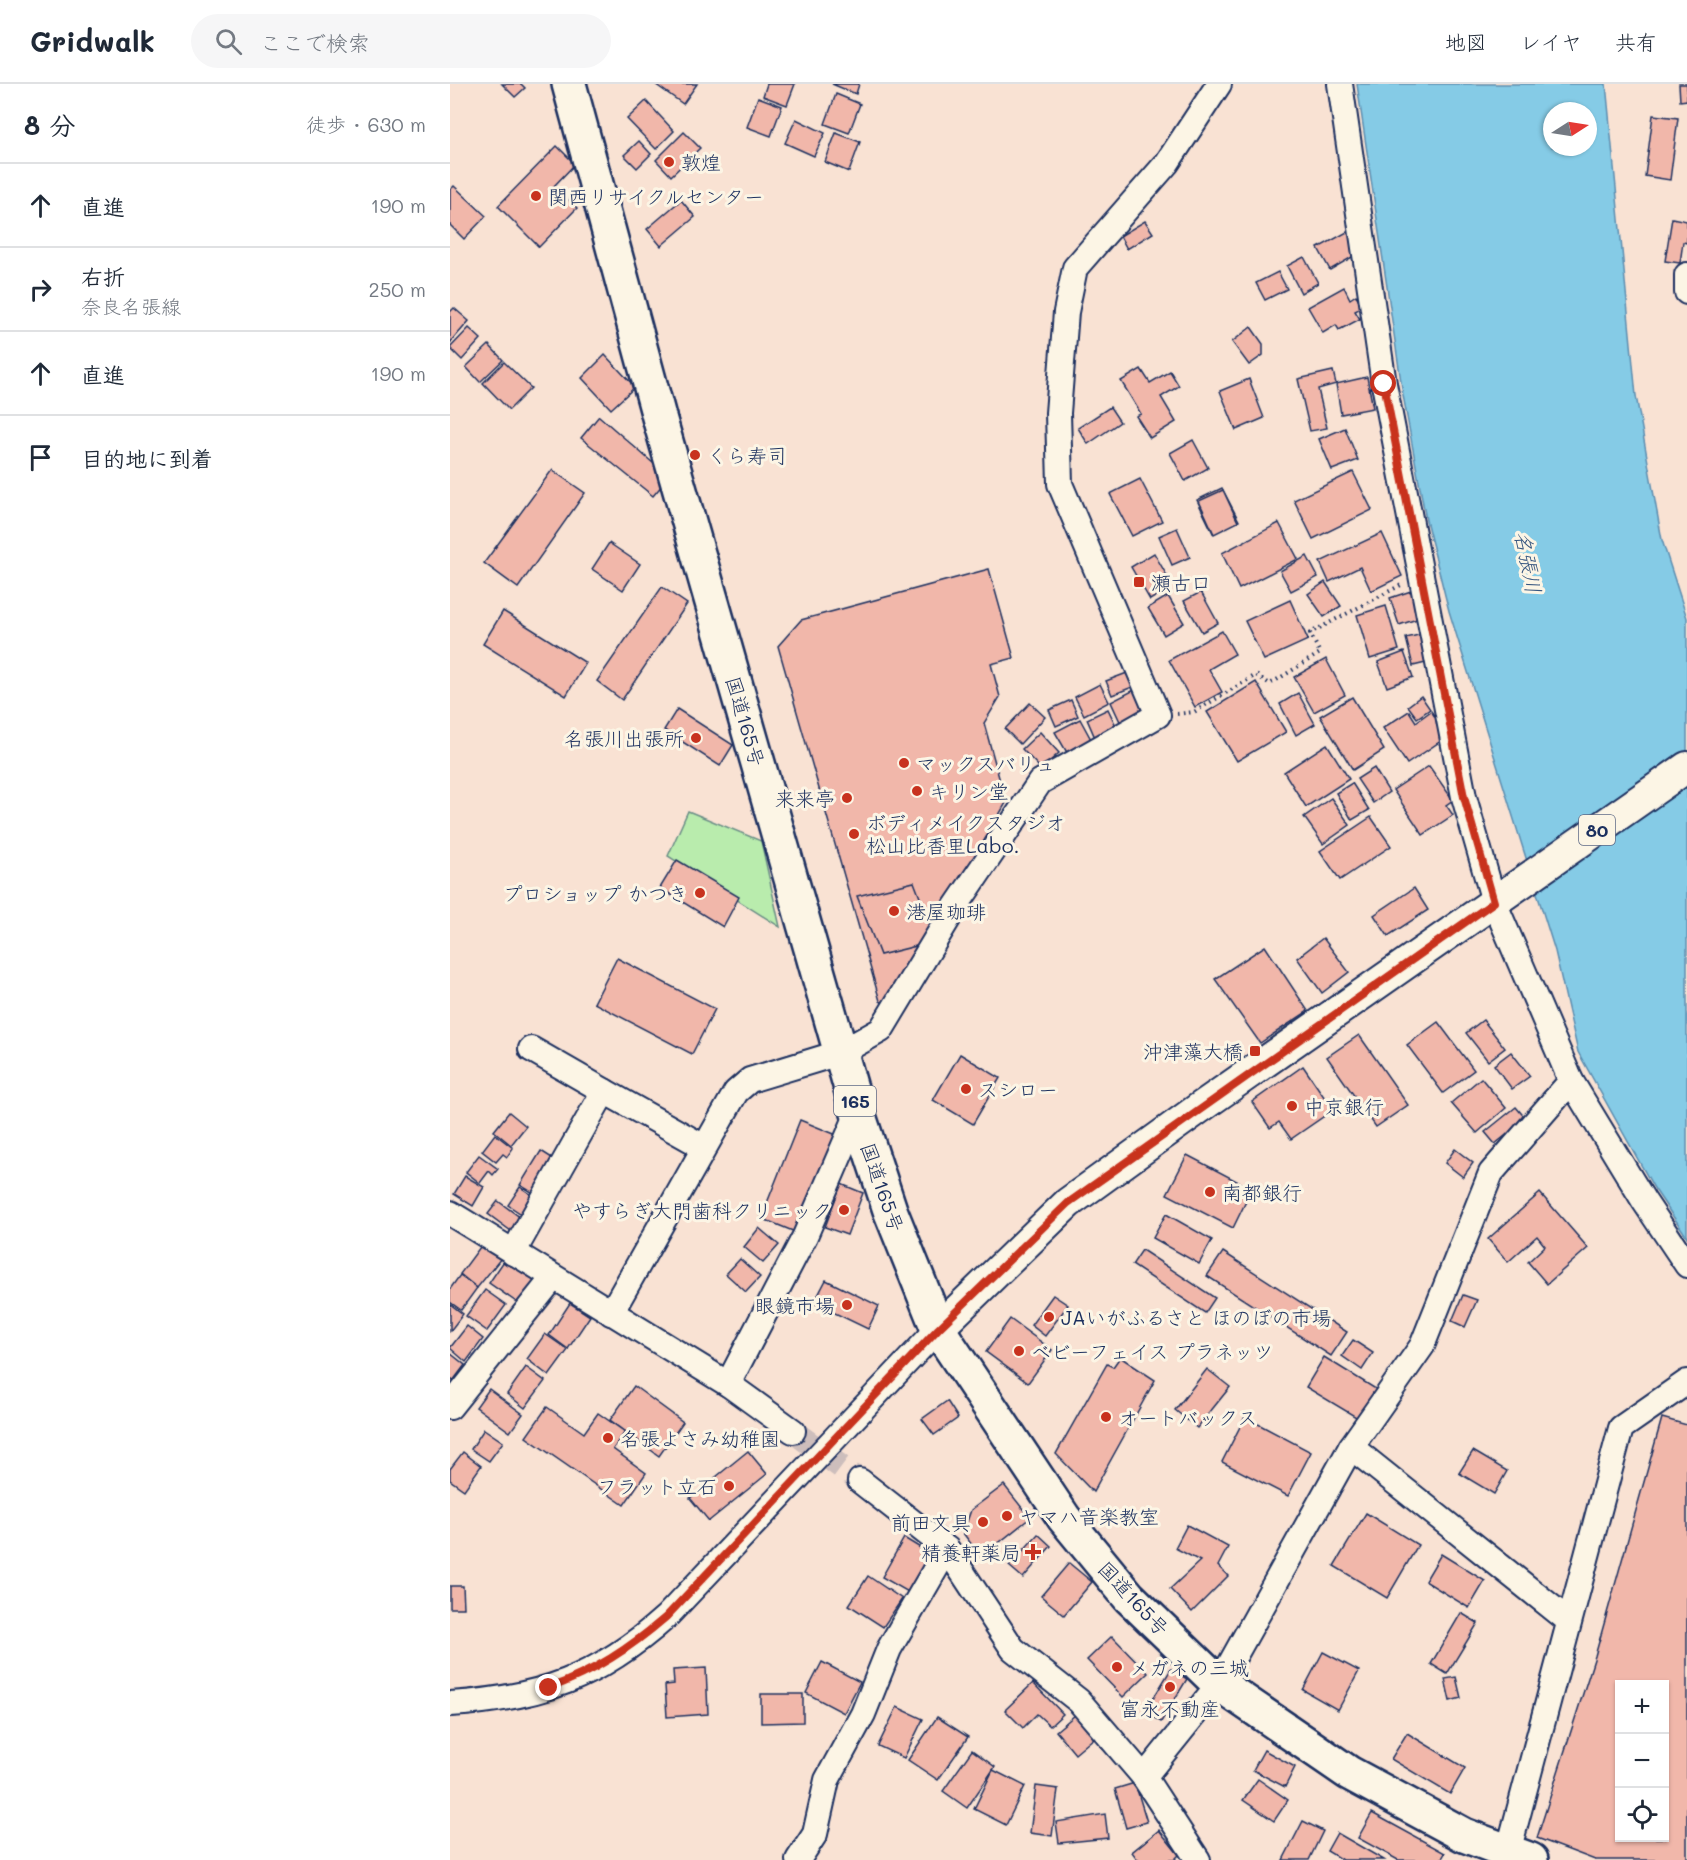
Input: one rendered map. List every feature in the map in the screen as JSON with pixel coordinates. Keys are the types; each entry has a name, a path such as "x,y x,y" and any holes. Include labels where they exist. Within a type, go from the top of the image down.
{"highway":[{"name":"国道165号","path":"569,84 669,451 858,1113 890,1210 938,1329 1064,1518 1129,1597 1219,1684 1349,1773 1464,1835 1519,1856"}],"main road":[{"name":"80","path":"938,1329 1068,1203 1500,897 1687,768"}],"street":[{"path":"611,1313 736,1092 743,1085 842,1052 881,1030 954,909 1040,782 1158,716 1060,484 1058,413 1066,312 1075,268 1167,163 1219,84"},
{"path":"1340,84 1384,384 1464,797 1571,1081 1644,1201 1687,1265"},
{"path":"1687,275 1687,292"},
{"path":"531,1049 704,1147"},
{"path":"1144,1777 1219,1684 1351,1447 1422,1346 1491,1173 1571,1081"},
{"path":"513,1253 604,1091"},
{"path":"728,1384 805,1236 858,1113"},
{"path":"453,1222 513,1253 728,1384 793,1431"},
{"path":"450,1407 553,1278"},
{"path":"450,1704 517,1697 549,1688 582,1676 641,1639 666,1617 938,1329"},
{"path":"1519,1856 1569,1621 1621,1428 1687,1382"},
{"path":"1351,1447 1569,1621"},
{"path":"860,1481 947,1549 1013,1648 1079,1701 1144,1777 1198,1860"},
{"path":"798,1860 815,1834 827,1780 863,1714 889,1649 947,1549"}],"path":[{"path":"1158,716 1194,712 1256,675 1270,684 1320,653 1310,633 1420,575"}],"green space":[{"path":"688,811 761,841 780,927 668,856"}],"water":[{"name":"名張川","path":"1357,84 1606,84 1636,396 1662,540 1687,618 1687,1237 1654,1188 1578,1052 1555,951 1449,611 1426,520 1403,395"}],"building":[{"path":"502,84 521,84 525,88 515,97"},
{"path":"655,84 697,84 683,104"},
{"path":"767,84 795,84 787,105 763,96"},
{"path":"832,84 859,84 856,94"},
{"path":"1679,84 1687,84 1687,100 1680,101"},
{"path":"836,94 860,104 849,133 825,124"},
{"path":"758,97 782,106 771,136 747,127"},
{"path":"646,101 674,131 656,149 627,119"},
{"path":"1653,115 1678,118 1670,180 1645,176"},
{"path":"796,119 825,133 814,156 785,143"},
{"path":"684,132 700,148 671,176 656,160"},
{"path":"836,133 860,142 849,172 825,162"},
{"path":"639,141 651,154 637,168 624,155"},
{"name":"関西リサイクルセンター","path":"557,146 575,164 554,186 577,208 539,247 498,206"},
{"path":"454,186 486,216 464,239 450,225 450,190"},
{"path":"681,200 695,217 661,246 647,229"},
{"path":"1672,218 1687,221 1687,243 1683,242 1680,263 1665,261"},
{"path":"1145,221 1153,233 1127,249 1120,236"},
{"path":"1347,232 1359,253 1330,270 1318,248"},
{"path":"1304,257 1318,283 1301,293 1287,266"},
{"path":"1278,272 1287,289 1265,300 1256,283"},
{"path":"1344,287 1350,299 1356,295 1363,307 1355,311 1360,319 1339,330 1336,325 1323,333 1308,307"},
{"path":"454,308 469,321 450,343 450,312"},
{"path":"1251,327 1263,344 1263,355 1249,365 1232,342"},
{"path":"469,328 481,339 462,360 450,348"},
{"path":"489,345 503,360 480,382 466,367"},
{"path":"605,355 635,387 611,409 582,378"},
{"path":"504,362 531,388 509,410 483,383"},
{"path":"1141,369 1150,383 1170,371 1179,386 1161,397 1176,422 1150,438 1136,416 1141,414 1121,381"},
{"path":"1333,371 1336,384 1318,389 1327,428 1310,431 1298,379"},
{"path":"1367,377 1373,408 1341,414 1336,384"},
{"path":"1249,379 1264,418 1236,430 1220,391"},
{"path":"1110,407 1120,422 1088,444 1078,428"},
{"path":"599,416 669,477 653,496 581,438"},
{"path":"1345,428 1358,460 1332,470 1319,439"},
{"path":"1193,440 1208,468 1185,481 1170,453"},
{"path":"552,470 585,493 518,588 484,563"},
{"path":"1353,472 1372,510 1313,539 1294,500"},
{"path":"1140,479 1162,521 1132,536 1110,494"},
{"path":"1222,488 1239,521 1213,533 1197,500"},
{"path":"1223,490 1238,522 1214,534 1199,501"},
{"path":"1279,523 1298,559 1239,589 1222,553"},
{"path":"1177,528 1190,557 1172,565 1159,536"},
{"path":"1382,533 1402,576 1371,591 1360,567 1329,582 1320,562"},
{"path":"609,543 640,564 623,590 592,569"},
{"path":"1154,553 1171,583 1165,591 1150,600 1131,567"},
{"path":"1307,556 1318,577 1291,591 1280,571"},
{"name":"マックスバリュ","path":"989,569 1014,658 991,664 1000,697 984,723 1006,803 888,1006 880,1001 778,646 801,620"},
{"path":"1325,582 1341,606 1324,617 1308,594"},
{"path":"662,587 687,604 622,700 597,681"},
{"path":"1411,591 1420,618 1399,625 1390,598"},
{"path":"1201,592 1218,623 1202,632 1184,601"},
{"path":"1168,596 1184,623 1164,635 1148,608"},
{"path":"1290,600 1308,640 1264,660 1245,621"},
{"path":"1386,606 1399,650 1370,659 1357,615"},
{"path":"503,611 586,663 566,696 483,644"},
{"path":"1222,631 1235,654 1209,669 1222,692 1195,707 1169,660"},
{"path":"1423,634 1430,662 1413,666 1406,638"},
{"path":"1404,652 1413,677 1387,687 1378,662"},
{"path":"1326,659 1345,695 1314,712 1294,677"},
{"path":"1135,670 1140,684 1112,695 1106,681"},
{"path":"1256,682 1286,732 1237,761 1207,712"},
{"path":"1100,684 1109,702 1084,715 1075,697"},
{"path":"1142,686 1155,712 1123,728 1111,702"},
{"path":"1298,693 1315,724 1296,735 1280,704"},
{"path":"1421,696 1430,709 1417,718 1408,706"},
{"path":"1352,697 1384,750 1353,770 1320,716"},
{"path":"1071,700 1078,716 1056,726 1049,710"},
{"path":"1030,703 1045,717 1020,744 1005,729"},
{"path":"677,709 733,745 720,766 664,730"},
{"path":"1108,709 1118,730 1096,740 1087,719"},
{"path":"1409,711 1416,722 1431,711 1448,736 1407,764 1383,728"},
{"path":"1080,719 1093,743 1069,756 1055,732"},
{"path":"1040,732 1059,753 1041,769 1022,749"},
{"path":"1327,744 1349,779 1306,807 1284,772"},
{"path":"1429,766 1453,800 1446,805 1453,815 1423,835 1393,790"},
{"path":"1374,768 1389,792 1373,803 1357,779"},
{"path":"1352,783 1369,810 1352,820 1336,793"},
{"path":"1331,798 1350,825 1323,844 1304,817"},
{"path":"1371,817 1391,846 1340,880 1320,851"},
{"name":"プロショップ かつき","path":"677,860 739,897 723,927 660,888"},
{"name":"港屋珈琲","path":"914,882 931,926 924,944 880,955 857,896"},
{"path":"1414,888 1428,910 1388,936 1374,915"},
{"path":"1323,938 1349,972 1322,993 1297,958"},
{"path":"1265,946 1308,1011 1260,1043 1215,979"},
{"path":"617,958 715,1009 692,1054 594,1003"},
{"path":"1483,1020 1505,1048 1488,1061 1466,1033"},
{"path":"1438,1022 1474,1070 1443,1093 1407,1045"},
{"path":"1359,1035 1408,1105 1376,1127 1327,1057"},
{"path":"1511,1052 1530,1076 1512,1089 1494,1065"},
{"name":"スシロー","path":"960,1054 1000,1078 973,1124 933,1100"},
{"name":"中京銀行","path":"1303,1066 1333,1110 1291,1139 1279,1122 1270,1128 1252,1102"},
{"path":"1481,1078 1506,1108 1477,1133 1451,1103"},
{"path":"1516,1107 1526,1119 1495,1144 1485,1132"},
{"path":"509,1112 526,1126 511,1145 494,1131"},
{"path":"800,1120 844,1138 805,1236 761,1218"},
{"path":"495,1134 513,1148 507,1157 503,1154 496,1162 482,1151"},
{"path":"1455,1149 1473,1163 1463,1177 1445,1163"},
{"path":"541,1151 560,1163 540,1197 520,1185"},
{"path":"479,1155 498,1169 493,1175 489,1171 480,1183 466,1172"},
{"name":"南都銀行","path":"1187,1155 1252,1189 1233,1228 1167,1194"},
{"path":"465,1176 484,1187 473,1206 454,1194"},
{"name":"やすらぎ大門歯科クリニック","path":"841,1184 863,1193 847,1235 825,1227"},
{"path":"520,1187 538,1199 526,1217 508,1205"},
{"path":"1540,1193 1588,1248 1547,1284 1528,1262 1545,1246 1537,1236 1508,1262 1488,1239"},
{"path":"498,1201 521,1218 511,1231 488,1214"},
{"path":"1166,1214 1212,1240 1199,1264 1153,1238"},
{"path":"759,1228 779,1245 763,1263 744,1247"},
{"path":"483,1243 502,1257 477,1288 460,1274"},
{"path":"1142,1250 1215,1298 1205,1313 1132,1265"},
{"path":"1223,1252 1347,1332 1331,1356 1207,1276"},
{"path":"506,1258 540,1280 522,1306 489,1283"},
{"path":"740,1259 760,1277 746,1292 726,1274"},
{"path":"460,1275 477,1288 461,1310 450,1302 450,1289"},
{"name":"眼鏡市場","path":"826,1280 879,1306 868,1329 814,1303"},
{"path":"485,1290 506,1305 487,1331 466,1316"},
{"path":"1053,1295 1068,1305 1045,1336 1031,1325"},
{"path":"1463,1295 1477,1300 1465,1327 1452,1321"},
{"path":"570,1303 590,1316 568,1349 549,1335"},
{"path":"450,1304 463,1314 450,1331"},
{"name":"ベビーフェイス プラネッツ","path":"1010,1319 1052,1350 1028,1383 986,1352"},
{"path":"467,1326 483,1339 466,1362 450,1348"},
{"path":"545,1334 568,1350 549,1376 527,1359"},
{"path":"1353,1340 1373,1353 1362,1370 1342,1356"},
{"path":"450,1353 465,1365 453,1381 450,1378"},
{"name":"オートバックス","path":"1120,1357 1155,1380 1093,1492 1056,1454 1107,1364 1113,1367"},
{"path":"1324,1357 1379,1391 1361,1420 1306,1387"},
{"path":"526,1367 545,1381 525,1408 507,1394"},
{"path":"1207,1369 1230,1387 1197,1428 1175,1410"},
{"path":"634,1386 683,1422 659,1456 610,1420"},
{"path":"489,1389 523,1414 510,1432 476,1407"},
{"path":"947,1401 958,1418 934,1435 922,1419"},
{"path":"547,1407 584,1433 598,1413 625,1432 613,1449 646,1473 624,1505 526,1437"},
{"path":"1245,1417 1311,1452 1288,1496 1222,1462"},
{"path":"1662,1418 1687,1425 1687,1860 1595,1860 1537,1838 1595,1656"},
{"path":"484,1429 503,1442 489,1461 471,1449"},
{"name":"フラット立石","path":"748,1451 767,1474 709,1521 690,1498"},
{"path":"1473,1451 1507,1471 1494,1494 1459,1473"},
{"path":"463,1452 481,1466 464,1490 450,1480 450,1469"},
{"path":"1004,1485 1030,1518 981,1557 963,1533 971,1510"},
{"path":"1366,1513 1418,1545 1387,1598 1334,1566"},
{"path":"1187,1525 1228,1547 1218,1566 1228,1576 1192,1612 1170,1589 1200,1561 1175,1548"},
{"path":"1038,1534 1051,1546 1023,1578 1009,1566"},
{"path":"904,1538 932,1555 910,1593 882,1577"},
{"path":"1441,1554 1485,1581 1469,1608 1425,1581"},
{"path":"1069,1563 1092,1582 1064,1615 1041,1596"},
{"path":"868,1576 902,1599 883,1627 849,1605"},
{"path":"450,1586 463,1586 464,1608 450,1608"},
{"path":"1461,1613 1478,1623 1447,1674 1431,1664"},
{"name":"メガネの三城","path":"1112,1636 1148,1673 1123,1697 1087,1660"},
{"path":"1323,1652 1359,1671 1338,1710 1303,1690"},
{"path":"822,1662 860,1682 844,1713 806,1693"},
{"path":"706,1668 708,1714 667,1717 665,1685 674,1684 673,1670"},
{"path":"1171,1669 1187,1679 1161,1722 1145,1712"},
{"path":"1456,1677 1461,1698 1450,1701 1445,1679"},
{"path":"1033,1683 1063,1714 1050,1726 1037,1714 1023,1728 1005,1710"},
{"path":"761,1694 803,1694 803,1722 761,1723"},
{"path":"897,1707 923,1719 904,1758 878,1746"},
{"path":"1075,1715 1094,1738 1075,1754 1056,1731"},
{"path":"937,1717 968,1737 938,1780 908,1760"},
{"path":"1407,1733 1465,1768 1450,1794 1391,1759"},
{"path":"972,1750 995,1767 967,1808 943,1791"},
{"path":"1264,1750 1295,1767 1285,1787 1253,1770"},
{"path":"993,1770 1025,1786 1006,1825 974,1809"},
{"path":"1258,1779 1288,1800 1274,1821 1243,1800"},
{"path":"1135,1783 1147,1822 1126,1828 1115,1789"},
{"path":"1036,1786 1058,1789 1052,1836 1030,1833"},
{"path":"1372,1813 1445,1853 1441,1860 1398,1860 1358,1838"},
{"path":"1105,1814 1108,1838 1059,1843 1056,1822"},
{"path":"1303,1821 1323,1831 1309,1860 1283,1860"},
{"path":"1159,1830 1179,1855 1174,1860 1138,1860 1132,1852"},
{"path":"1337,1833 1384,1860 1342,1860 1327,1851"}],"tunnel":[{"path":"793,1431 860,1481"}],"place":[{"name":"敦煌","path":"669,162"},
{"name":"関西リサイクルセンター","path":"536,196"},
{"name":"くら寿司","path":"695,455"},
{"name":"瀬古口","path":"1139,582"},
{"name":"名張川出張所","path":"696,738"},
{"name":"マックスバリュ","path":"904,763"},
{"name":"キリン堂","path":"917,791"},
{"name":"来来亭","path":"847,798"},
{"name":"ボディメイクスタジオ 松山比香里Labo.","path":"854,834"},
{"name":"プロショップ かつき","path":"700,893"},
{"name":"港屋珈琲","path":"894,911"},
{"name":"沖津藻大橋","path":"1255,1051"},
{"name":"スシロー","path":"966,1089"},
{"name":"中京銀行","path":"1292,1106"},
{"name":"南都銀行","path":"1210,1192"},
{"name":"やすらぎ大門歯科クリニック","path":"844,1210"},
{"name":"眼鏡市場","path":"847,1305"},
{"name":"JAいがふるさと ほのぼの市場","path":"1049,1317"},
{"name":"ベビーフェイス プラネッツ","path":"1019,1351"},
{"name":"オートバックス","path":"1106,1417"},
{"name":"名張よさみ幼稚園","path":"608,1438"},
{"name":"フラット立石","path":"729,1486"},
{"name":"ヤマハ音楽教室","path":"1007,1516"},
{"name":"前田文具","path":"983,1522"},
{"name":"精養軒薬局","path":"1033,1552"},
{"name":"メガネの三城","path":"1117,1667"},
{"name":"富永不動産","path":"1170,1687"}],"route":[{"path":"549,1688 582,1676 613,1658 641,1639 666,1617 716,1561 938,1329 1068,1203 1494,902 1464,797 1384,384"}]}
